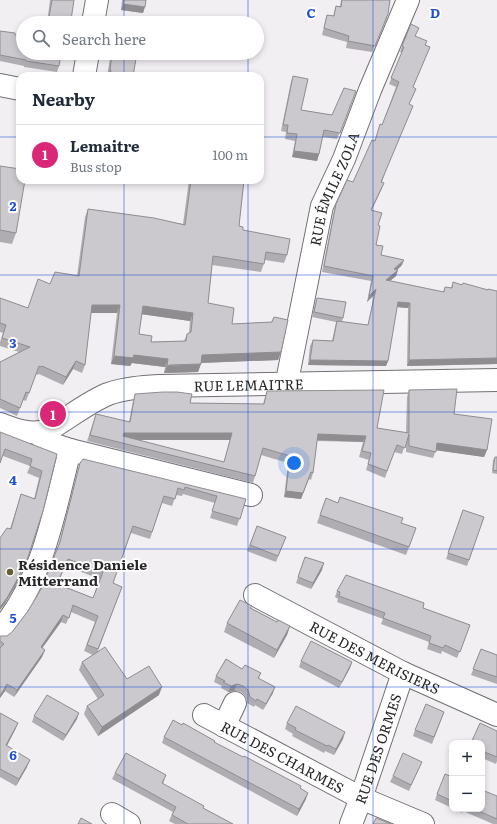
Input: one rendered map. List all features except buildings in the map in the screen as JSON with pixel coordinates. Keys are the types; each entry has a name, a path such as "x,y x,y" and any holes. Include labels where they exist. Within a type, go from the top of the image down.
{"street":[{"path":"94,16 97,0"},
{"name":"RUE ÉMILE ZOLA","path":"285,384 290,368 322,206 344,159 370,90 408,0"},
{"path":"85,72 87,60"},
{"path":"0,85 16,88"},
{"name":"RUE LEMAITRE","path":"38,433 46,431 107,395 120,391 160,386 497,380"},
{"path":"6,426 27,432 38,433 46,442 70,450 251,494"},
{"path":"0,632 22,599 42,557 70,450"},
{"name":"RUE DES MERISIERS","path":"255,595 403,673 497,715"},
{"name":"RUE DES ORMES","path":"351,824 403,673"},
{"path":"224,726 235,703"},
{"name":"RUE DES CHARMES","path":"204,716 361,798 423,824"}],"place":[{"name":"Lemaitre","path":"53,414"},
{"name":"Résidence Daniele Mitterrand","path":"10,572"}]}
